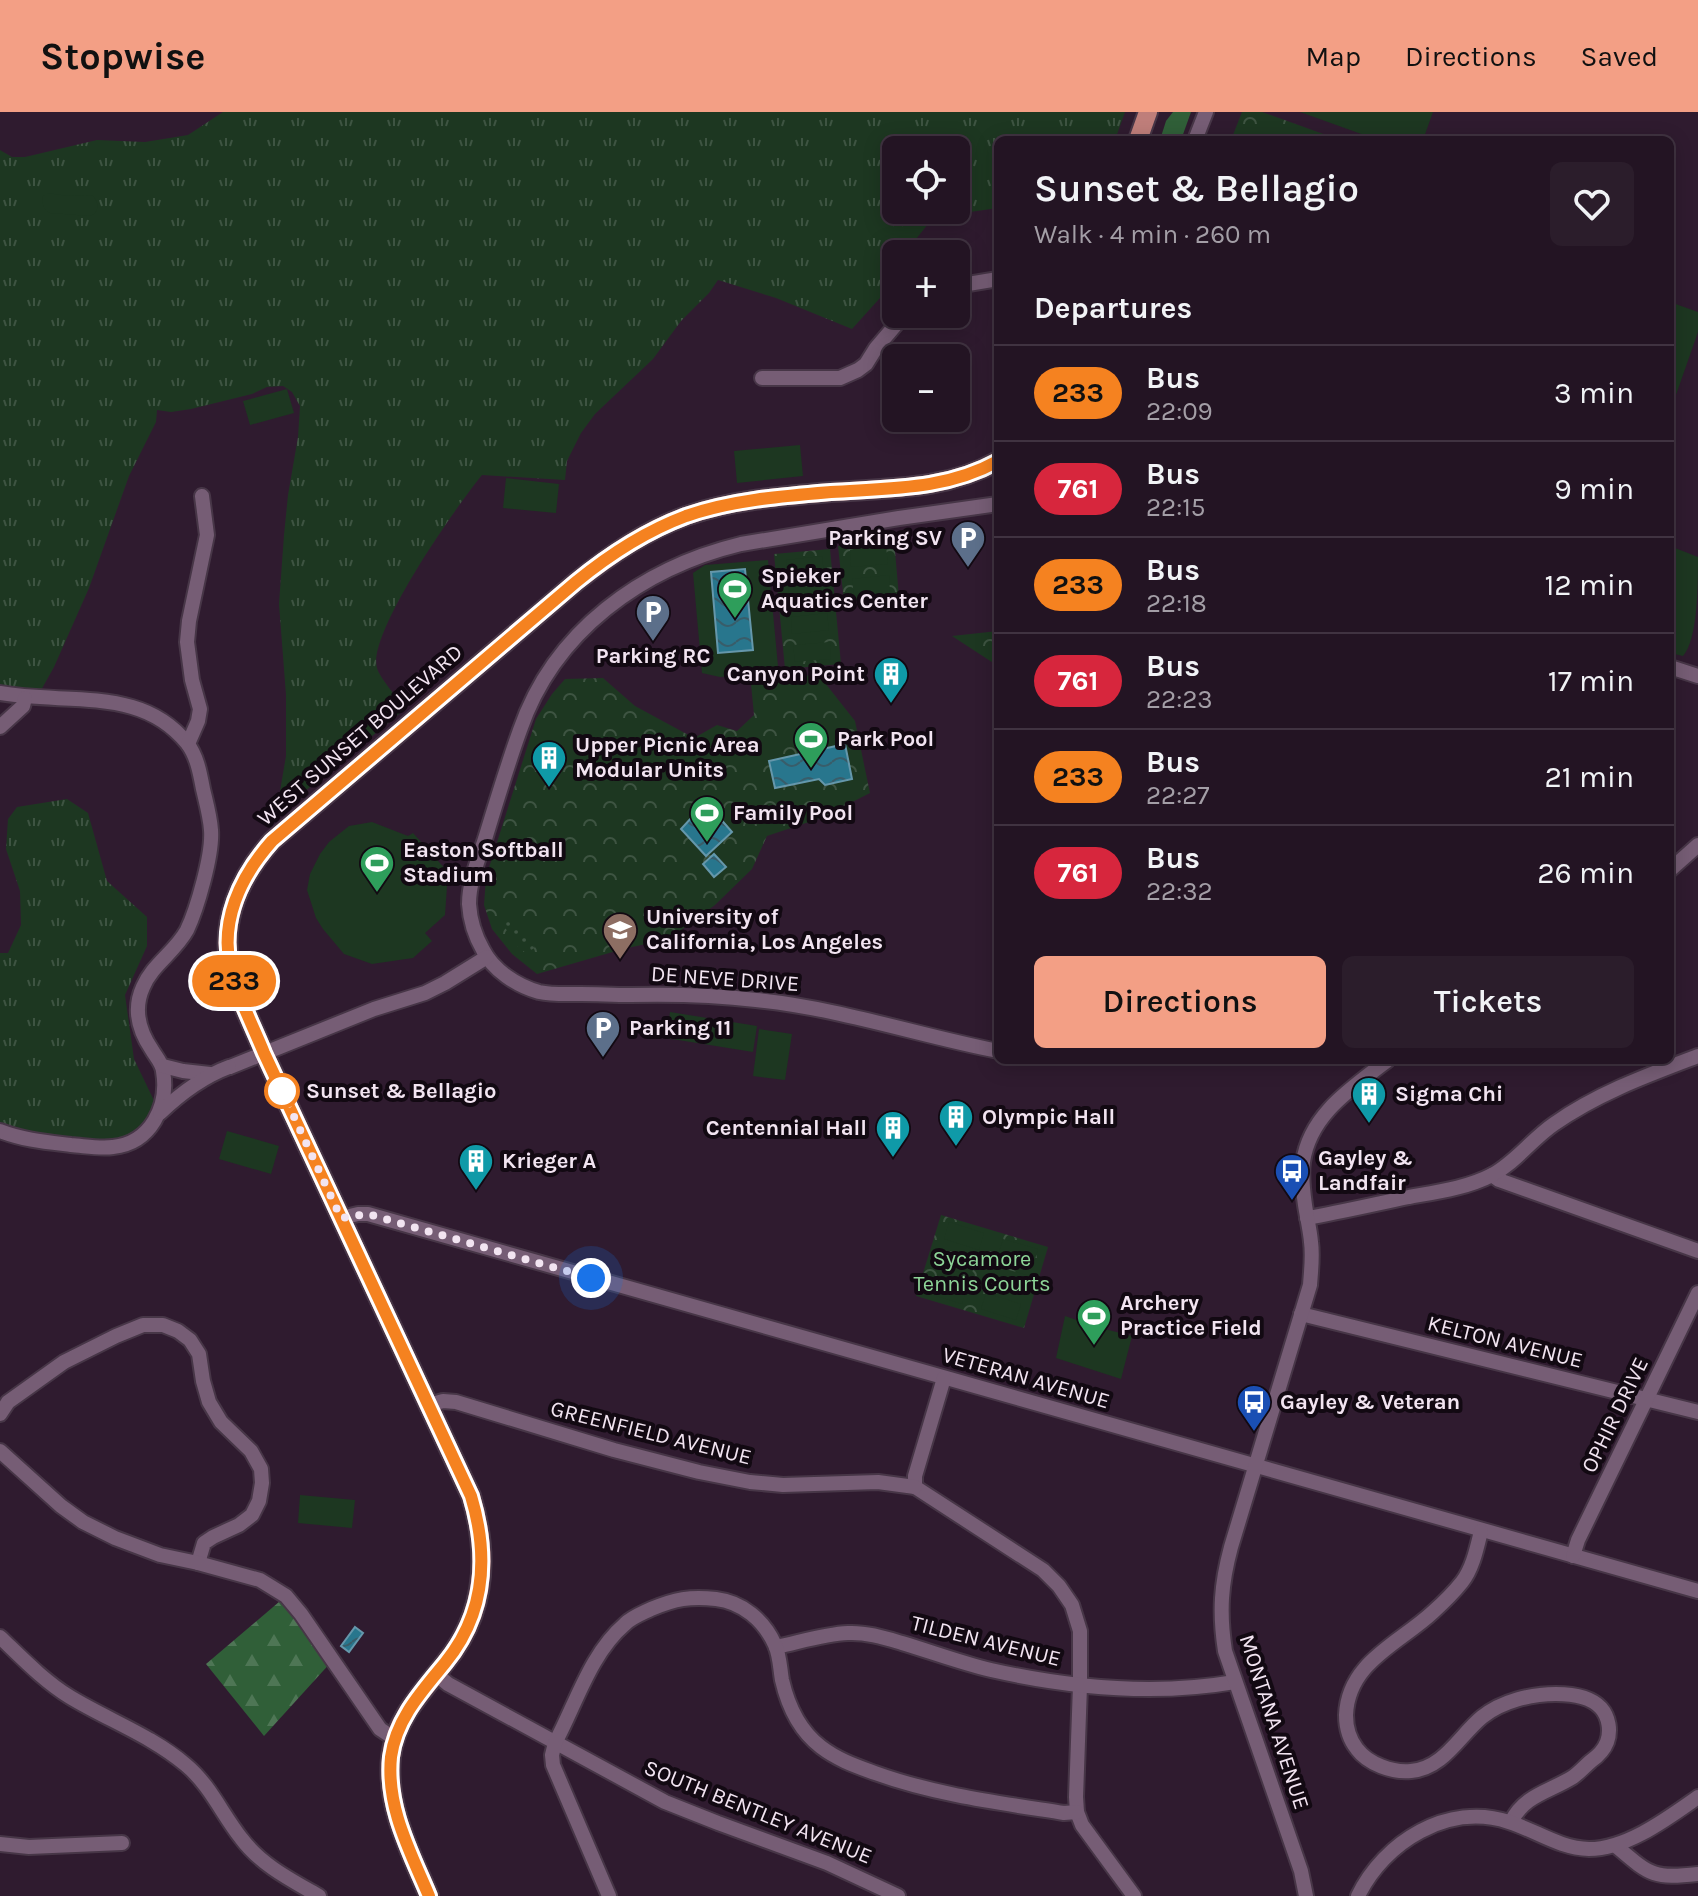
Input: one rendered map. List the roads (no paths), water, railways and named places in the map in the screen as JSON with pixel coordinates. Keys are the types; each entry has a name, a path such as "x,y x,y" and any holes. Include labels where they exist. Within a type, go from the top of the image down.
{"main road":[{"path":"1139,136 1148,112"},
{"name":"WEST SUNSET BOULEVARD","path":"429,1896 395,1810 392,1753 395,1739 413,1702 457,1648 473,1613 481,1577 478,1520 471,1496 264,1053 235,982 228,954 230,918 235,900 248,871 272,841 576,582 634,541 702,511 791,496 925,486 960,478 994,463"}],"street":[{"path":"1197,136 1206,112"},
{"path":"970,284 994,280"},
{"path":"762,378 840,378 866,364 893,328"},
{"path":"188,744 200,709 187,642 207,535 202,496"},
{"name":"DE NEVE DRIVE","path":"994,505 716,550 662,571 598,614 553,665 535,695 503,780 472,882 469,903 472,924 487,957 518,984 544,993 702,995 759,1000 828,1011 994,1050"},
{"path":"1674,668 1698,676"},
{"path":"0,693 135,707 166,724 188,744 198,766 211,833 199,896 187,929 175,948 147,978 139,999 141,1031 163,1066 160,1113"},
{"path":"0,727 23,706 25,698"},
{"path":"1674,866 1698,845"},
{"path":"0,1131 40,1142 113,1148 131,1143 142,1137 175,1099 211,1074 374,1009 425,993 487,957"},
{"path":"1307,1218 1442,1191 1492,1175 1553,1124 1596,1098 1698,1056"},
{"name":"MONTANA AVENUE","path":"1306,1896 1301,1871 1225,1651 1221,1626 1222,1587 1231,1547 1310,1285 1312,1243 1302,1180 1308,1144 1325,1112 1383,1064"},
{"path":"163,1066 211,1074"},
{"path":"1492,1175 1698,1251"},
{"name":"VETERAN AVENUE","path":"341,1218 368,1214 1698,1591"},
{"name":"OPHIR DRIVE","path":"1573,1556 1698,1293"},
{"name":"KELTON AVENUE","path":"1301,1314 1698,1412"},
{"path":"0,1414 8,1402 64,1362 143,1325 163,1325 190,1340 199,1354 209,1402 221,1422 251,1451 261,1469 262,1483 259,1501 252,1515 204,1543 198,1563"},
{"path":"944,1378 915,1476 915,1487 1043,1570 1072,1605 1080,1631 1077,1812 1082,1825 1134,1896"},
{"name":"GREENFIELD AVENUE","path":"429,1405 443,1401 456,1402 614,1450 750,1482 783,1485 878,1482 915,1487"},
{"path":"0,1451 83,1522 160,1555 260,1580 286,1596 380,1729 395,1739"},
{"path":"1481,1531 1464,1579 1432,1614 1399,1637 1359,1675 1347,1701 1346,1727 1357,1749 1372,1762 1390,1770 1411,1771 1430,1766 1445,1756 1485,1715 1512,1701 1539,1694 1566,1694 1591,1701 1601,1708 1607,1716 1609,1731 1600,1754 1575,1775 1524,1804 1511,1822"},
{"path":"609,1896 553,1765 552,1755 591,1669 605,1647 626,1622 672,1600 697,1597 725,1600 746,1609 765,1627 776,1647 788,1699 799,1724 818,1745 839,1759 902,1783 947,1794 1064,1813 1077,1812"},
{"name":"TILDEN AVENUE","path":"776,1647 852,1632 882,1637 987,1669 1080,1686 1150,1690 1235,1682"},
{"path":"0,1637 67,1695 170,1751 190,1768 215,1798 251,1851 300,1891 319,1896"},
{"name":"SOUTH BENTLEY AVENUE","path":"436,1674 448,1684 665,1802 827,1863 898,1896"},
{"path":"1358,1896 1374,1867 1396,1846 1416,1834 1460,1818 1494,1818 1511,1822 1567,1847 1591,1849 1616,1846 1639,1835 1698,1797"},
{"path":"0,1844 29,1847 122,1843"},
{"path":"1616,1846 1642,1869 1659,1876 1698,1874"}],"water":[{"path":"745,569 753,650 718,653 711,572"},
{"name":"Park Pool","path":"845,744 852,779 825,785 819,779 775,788 769,761"},
{"name":"Family Pool","path":"693,816 704,828 718,816 732,832 706,856 681,829"},
{"path":"714,854 726,867 714,877 703,864"},
{"path":"355,1627 363,1633 349,1652 341,1646"}],"place":[{"name":"Parking SV","path":"968,569"},
{"name":"Spieker Aquatics Center","path":"735,620"},
{"name":"Parking RC","path":"653,643"},
{"name":"Canyon Point","path":"891,705"},
{"name":"Park Pool","path":"811,770"},
{"name":"Upper Picnic Area Modular Units","path":"549,789"},
{"name":"Family Pool","path":"707,844"},
{"name":"Easton Softball Stadium","path":"377,894"},
{"name":"University of California, Los Angeles","path":"620,961"},
{"name":"Parking 11","path":"603,1059"},
{"name":"Sunset & Bellagio","path":"282,1091"},
{"name":"Sigma Chi","path":"1369,1125"},
{"name":"Olympic Hall","path":"956,1148"},
{"name":"Centennial Hall","path":"893,1159"},
{"name":"Krieger A","path":"476,1192"},
{"name":"Gayley & Landfair","path":"1292,1202"},
{"name":"Archery Practice Field","path":"1094,1347"},
{"name":"Gayley & Veteran","path":"1254,1433"}],"park label":[{"name":"Sycamore Tennis Courts","path":"982,1272"}]}
